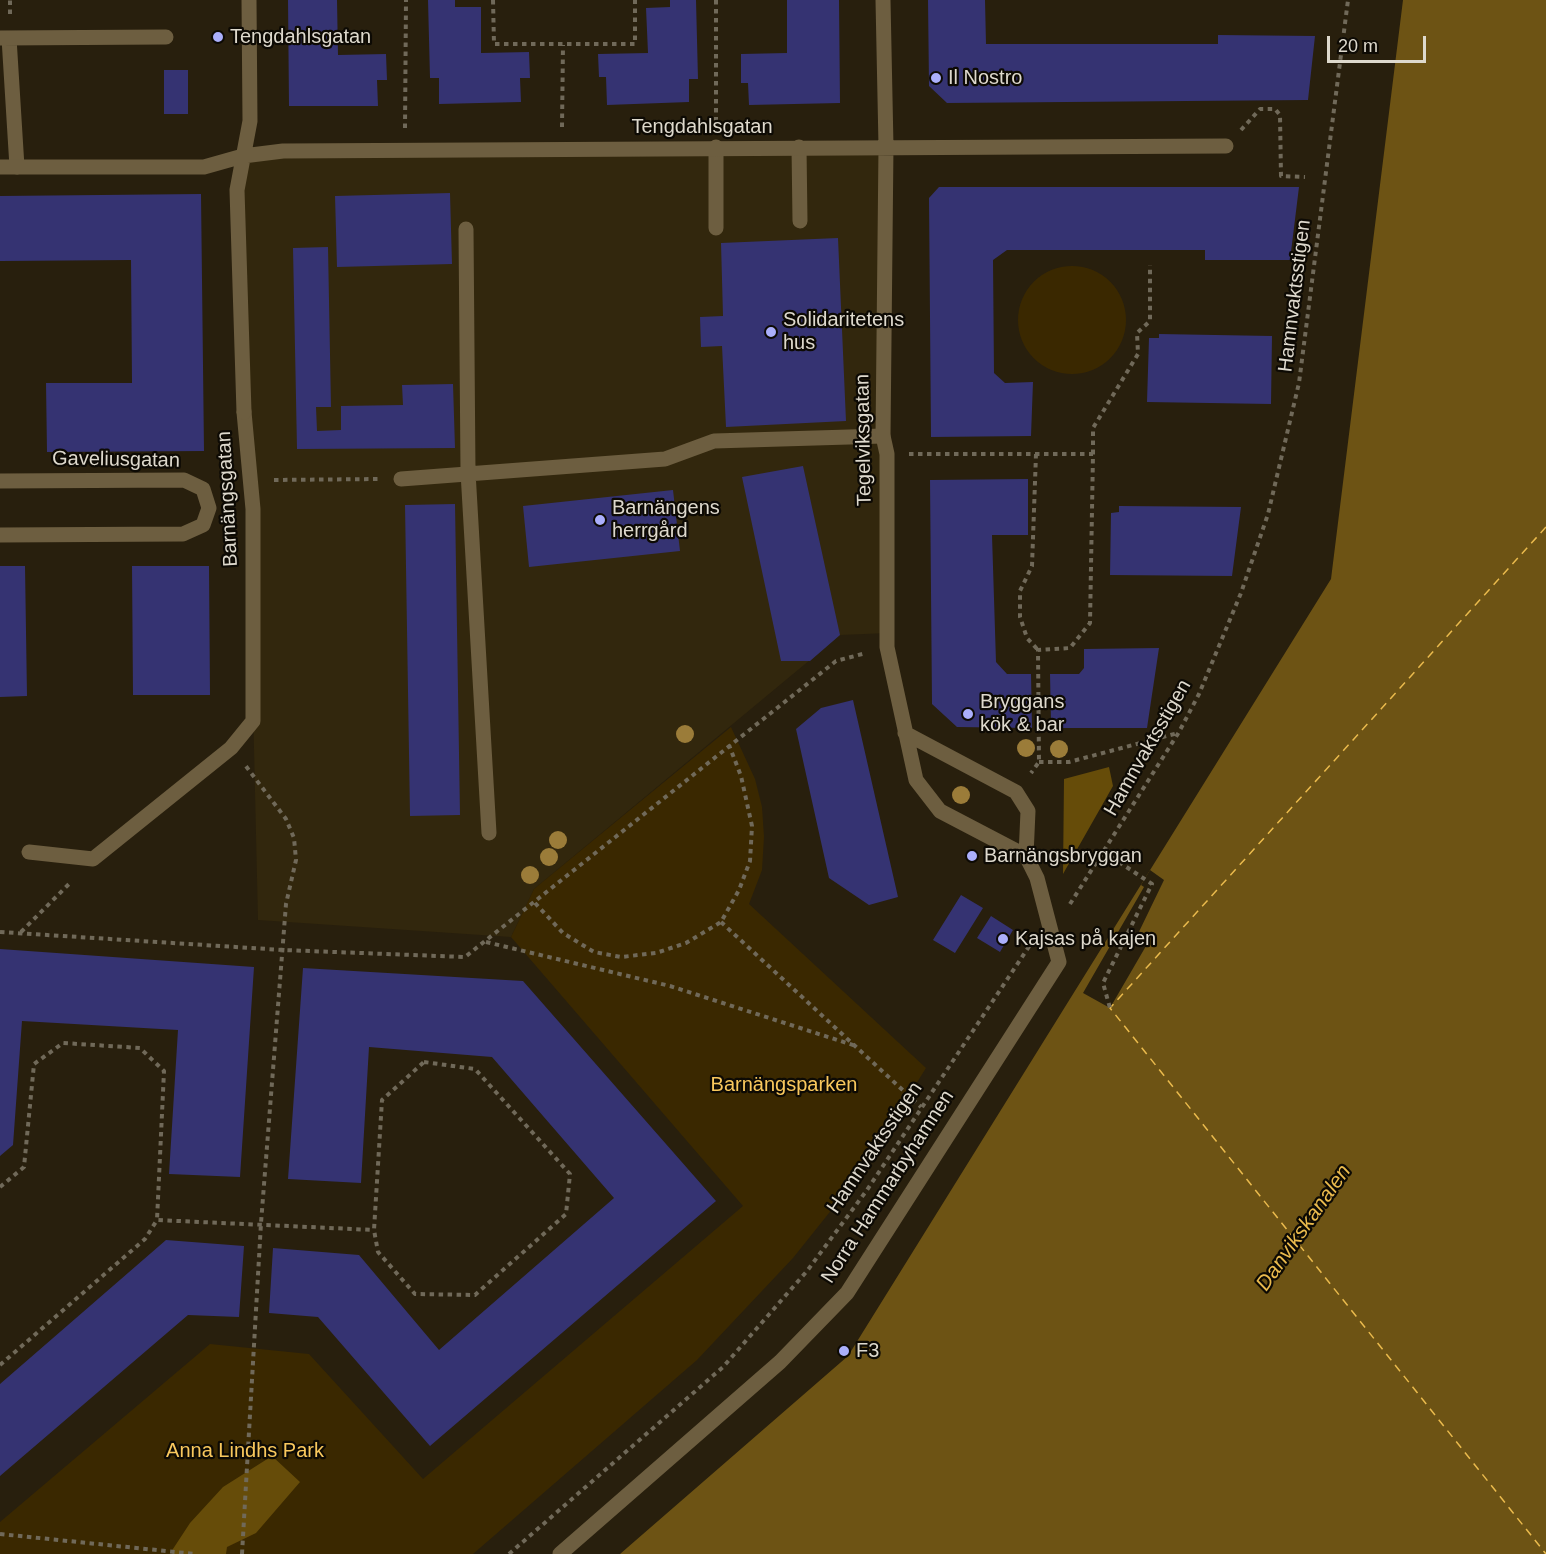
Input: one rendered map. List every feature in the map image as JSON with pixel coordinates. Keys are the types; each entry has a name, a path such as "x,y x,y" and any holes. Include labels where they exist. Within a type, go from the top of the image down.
{"street":[{"name":"Barnängsgatan","path":"93,859 231,748 253,721 253,509 244,412 237,190 250,122 249,0"},
{"name":"Tegelviksgatan","path":"883,0 886,147 882,436 886,454 887,647 916,780 940,811 1026,856"},
{"path":"17,167 5,38 166,37"},
{"name":"Tengdahlsgatan","path":"0,167 204,166 243,156 283,151 1226,146"},
{"path":"716,147 716,228"},
{"path":"799,147 800,221"},
{"path":"466,229 468,472 489,833"},
{"path":"401,479 468,472 664,459 714,441 882,436"},
{"name":"Gaveliusgatan","path":"0,481 184,480 203,489 209,508 203,525 183,534 0,535"},
{"path":"906,733 1016,792 1028,811 1026,856 1037,878 1051,925"},
{"path":"29,852 93,859"},
{"name":"Norra Hammarbyhamnen","path":"560,1554 780,1362 847,1293 1059,962 1051,925"}],"path":[{"path":"405,150 406,0"},
{"path":"493,0 494,44 635,44 635,0"},
{"path":"716,0 716,147"},
{"name":"Hamnvaktsstigen","path":"509,1554 723,1367 807,1271 867,1191 1034,939 1064,913 1179,732 1199,694 1237,603 1268,514 1299,383 1348,0"},
{"path":"562,149 563,44"},
{"path":"1226,146 1260,109 1275,109 1280,115 1281,176 1305,177"},
{"path":"1038,650 1070,648 1090,623 1093,428 1138,354 1137,333 1150,321 1150,265"},
{"path":"886,454 1093,454"},
{"path":"1016,792 1039,762 1038,650 1027,638 1020,617 1020,591 1032,566 1035,454"},
{"path":"249,480 401,479"},
{"path":"0,932 283,950 465,957 836,661 887,647"},
{"path":"1039,762 1069,762 1179,732"},
{"path":"535,903 563,933 594,952 621,957 657,953 686,943 721,922 739,890 750,861 752,826 741,776 729,745"},
{"path":"231,748 286,819 294,838 296,860 286,904 261,1223 242,1554"},
{"path":"1104,852 1152,884 1102,983 1110,1008"},
{"path":"20,932 93,859"},
{"path":"721,922 921,1107"},
{"path":"485,942 670,986 855,1046"},
{"path":"0,1187 24,1167 34,1064 63,1043 140,1048 164,1071 157,1220 145,1239 0,1365"},
{"path":"424,1062 475,1069 570,1174 566,1214 475,1295 416,1294 378,1252 374,1230 382,1100 424,1062"},
{"path":"157,1220 374,1230"},
{"path":"0,1534 195,1554"}],"shaded area":[{"path":"884,149 889,633 840,635 534,889 511,937 258,920 241,189 245,162 281,154"},
{"path":"1109,767 1113,786 1063,874 1064,779"},
{"path":"272,1456 300,1482 256,1533 227,1547 226,1554 172,1554 171,1552 190,1523 223,1487"}],"green space":[{"path":"1072,266 1093,270 1110,282 1122,299 1126,320 1122,341 1110,358 1093,370 1072,374 1051,370 1034,358 1022,341 1018,320 1022,299 1034,282 1051,270"},
{"path":"731,727 755,779 762,807 764,837 762,870 749,904 926,1068 857,1178 793,1258 697,1360 473,1554 0,1554 0,1522 210,1344 309,1354 423,1479 743,1206 511,937 534,889"}],"water":[{"name":"Danvikskanalen","path":"1403,0 1546,0 1546,1554 620,1554 848,1356 1331,579"}],"pier":[{"path":"1150,870 1164,880 1135,940 1146,946 1110,1008 1083,993 1144,887 1141,885"}],"building":[{"path":"288,0 337,0 338,55 386,54 387,80 377,80 378,106 289,106"},
{"path":"428,0 455,0 455,7 481,7 481,53 529,52 530,78 520,78 521,102 439,104 439,78 430,78"},
{"path":"670,0 696,0 698,79 689,79 689,102 607,105 606,77 599,77 598,54 648,53 646,8 670,7"},
{"path":"787,0 839,0 840,103 749,105 748,83 741,83 741,54 787,53"},
{"path":"928,0 985,0 986,44 1218,44 1218,35 1315,36 1308,100 947,103 929,86"},
{"path":"164,70 188,70 188,114 164,114"},
{"path":"939,187 1299,187 1290,260 1205,260 1205,250 1007,250 993,260 994,373 1005,383 1033,382 1031,436 931,437 929,198"},
{"path":"450,193 452,264 337,267 335,196"},
{"path":"201,194 204,451 47,452 46,383 132,383 131,260 0,261 0,196"},
{"name":"Solidaritetens hus","path":"838,238 846,421 726,427 722,346 701,347 700,317 723,316 721,243"},
{"path":"328,247 331,407 316,407 317,431 341,430 341,406 403,405 402,385 453,384 455,448 297,449 293,248"},
{"path":"1159,334 1272,336 1271,404 1147,402 1149,338 1159,338"},
{"path":"803,466 840,635 810,661 781,661 742,477"},
{"path":"1028,479 1028,535 992,535 996,662 1007,674 1031,674 1032,728 957,727 932,704 930,480"},
{"name":"Barnängens herrgård","path":"673,490 680,551 529,567 523,506"},
{"path":"455,504 460,815 410,816 405,505"},
{"path":"1119,506 1241,507 1232,576 1110,575 1111,513 1119,512"},
{"path":"0,566 25,566 27,696 0,697"},
{"path":"132,566 209,566 210,695 133,695"},
{"path":"1159,648 1147,728 1058,728 1051,722 1050,674 1079,674 1084,668 1084,649"},
{"path":"853,700 898,897 869,905 829,878 796,729 821,708"},
{"path":"961,895 983,908 955,953 933,940"},
{"path":"991,916 1013,930 1000,952 977,938"},
{"path":"0,949 254,967 240,1177 169,1174 178,1030 22,1021 13,1145 0,1156"},
{"path":"303,968 523,981 716,1201 430,1446 318,1317 269,1313 273,1248 359,1255 439,1350 614,1198 492,1057 369,1047 361,1183 288,1179"},
{"path":"166,1240 244,1246 239,1317 188,1315 0,1476 0,1384"}],"ferry route":[{"path":"1546,527 1110,1008 1546,1554"}],"place":[{"name":"Tengdahlsgatan","path":"218,37"},
{"name":"Il Nostro","path":"936,78"},
{"name":"Solidaritetens hus","path":"771,332"},
{"name":"Barnängens herrgård","path":"600,520"},
{"name":"Bryggans kök & bar","path":"968,714"},
{"name":"Barnängsbryggan","path":"972,856"},
{"name":"Kajsas på kajen","path":"1003,939"},
{"name":"F3","path":"844,1351"}],"park label":[{"name":"Barnängsparken","path":"784,1085"},
{"name":"Anna Lindhs Park","path":"245,1451"}]}
